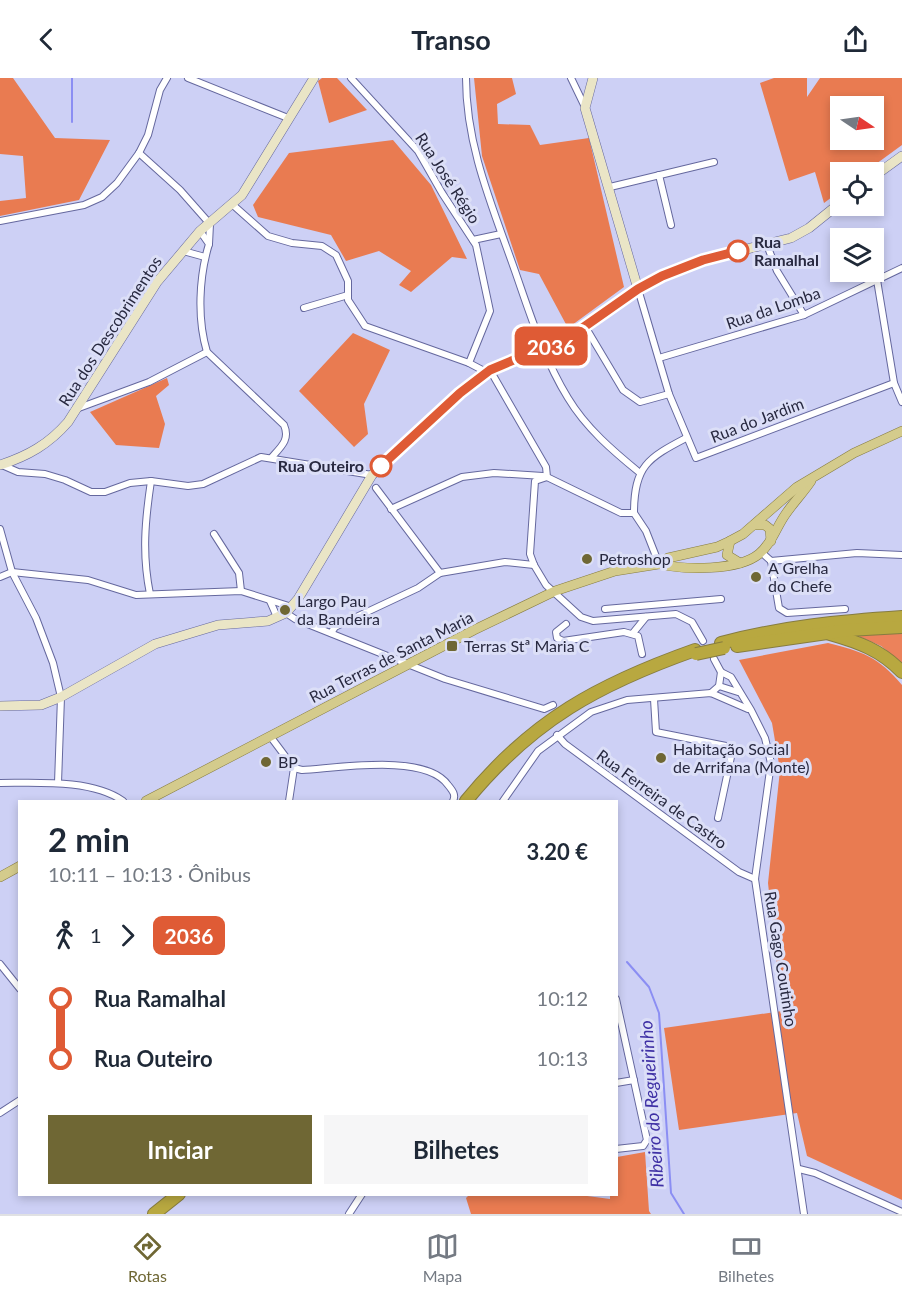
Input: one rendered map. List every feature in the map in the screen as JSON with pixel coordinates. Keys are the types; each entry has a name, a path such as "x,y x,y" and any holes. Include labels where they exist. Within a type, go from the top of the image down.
{"highway":[{"path":"723,646 787,628 888,618 902,614"},
{"path":"467,800 496,766 533,733 569,707 637,670 698,648 826,633 902,627"},
{"path":"826,633 875,649 889,658 902,672"},
{"path":"474,800 500,770 572,711 639,673 698,648"},
{"path":"154,1214 176,1196"},
{"path":"161,1214 184,1196"}],"main road":[{"path":"659,564 668,558 717,547 730,541 754,525 797,487 854,453 902,431"},
{"path":"659,564 705,567 742,563 761,552 771,541 786,514 812,480"},
{"path":"754,525 765,525 770,529 771,541"},
{"path":"730,541 727,555 735,562 742,563"},
{"name":"Rua Terras de Santa Maria","path":"148,800 555,591 615,571 659,564"},
{"path":"0,877 18,867"}],"street":[{"path":"0,221 84,205 102,197 117,183 139,153 148,135 160,90 167,78"},
{"path":"188,78 288,118"},
{"name":"Rua dos Descobrimentos","path":"1,465 31,454 53,440 76,409 157,282 200,231 233,206 248,187 314,78"},
{"name":"Rua José Régio","path":"351,78 418,151 473,240 489,295 490,311 469,363"},
{"path":"466,78 468,112 477,166 543,349 568,398 590,429 640,473"},
{"path":"571,78 585,108 638,289"},
{"path":"585,108 593,78"},
{"path":"139,153 180,190 210,224 209,244 202,268 202,335 207,352 284,425 287,433 284,444 272,457"},
{"path":"884,169 902,156"},
{"path":"610,187 714,162"},
{"path":"659,175 671,225"},
{"path":"233,206 268,236 292,243 322,246 336,255 348,281 348,295 356,316 365,326 488,371 546,467 547,477"},
{"path":"0,706 32,707 61,697 155,644 218,625 285,612 372,475 460,393 488,371 508,361 543,349 586,328 638,289 671,272 703,260 767,245 798,234 830,210"},
{"path":"200,231 209,244"},
{"path":"473,240 501,234"},
{"path":"767,245 777,271 804,315"},
{"path":"182,250 205,256"},
{"name":"Rua da Lomba","path":"884,277 902,268"},
{"name":"Rua da Lomba","path":"659,358 804,315 873,282"},
{"path":"877,282 894,383 902,402"},
{"name":"Rua do Jardim","path":"638,289 669,394 696,458 894,383"},
{"path":"304,308 348,295"},
{"path":"586,328 622,390 640,402 669,394"},
{"path":"76,409 149,382 207,352"},
{"path":"659,564 646,531 634,513 640,473 649,460 686,438"},
{"path":"1,465 18,472 45,474 65,480 91,492 105,492 130,483 151,482 188,486 203,484 236,466 261,457 372,475"},
{"path":"391,509 462,477 494,473 547,477 621,513 634,513"},
{"path":"547,477 535,481 530,554 546,585 581,617 593,621 676,614 692,622 698,648"},
{"path":"150,594 144,557 145,520 151,482"},
{"path":"376,488 440,573"},
{"path":"0,529 12,572 36,618 53,663 61,697 58,783"},
{"path":"214,534 239,573 241,591"},
{"path":"761,552 771,561 779,608 786,613 845,609"},
{"path":"771,561 857,554 902,555"},
{"path":"331,633 335,627 418,588 440,573 505,562 534,565"},
{"path":"0,577 12,572 88,580 136,595 241,591 270,601 295,620 445,679 544,709 553,705"},
{"path":"605,609 721,599"},
{"path":"270,601 285,612"},
{"path":"626,606 627,618"},
{"path":"633,633 646,617"},
{"path":"566,624 556,632 557,638 563,641 624,632 633,633 638,636 642,654"},
{"path":"390,658 398,670"},
{"name":"Rua Gago Coutinho","path":"714,658 721,672 731,677 751,711 765,738 771,763 755,879 804,1214"},
{"path":"503,800 538,751 591,712 627,700 700,696 711,693 719,686 721,672"},
{"path":"719,686 738,692"},
{"path":"711,693 751,711"},
{"path":"654,699 656,732 729,748 732,757 718,818"},
{"name":"Rua Ferreira de Castro","path":"557,735 565,744 669,822 739,872 755,879"},
{"path":"270,736 294,768 289,800"},
{"path":"294,768 313,769 384,764 431,772 442,776 453,791 453,800"},
{"path":"0,783 58,783 93,790 120,800"},
{"path":"0,964 18,987"},
{"path":"618,1008 646,1140 643,1146 618,1149"},
{"path":"618,1083 634,1080"},
{"path":"0,1113 18,1101"},
{"path":"799,1169 815,1173 902,1212"},
{"path":"349,1214 361,1196"}],"shaded area":[{"path":"0,78 13,78 55,138 110,140 79,200 0,216 0,201 26,198 23,156 0,154"},
{"path":"322,78 337,78 367,110 329,123 318,81"},
{"path":"474,78 512,78 516,94 497,104 498,124 530,125 540,145 589,138 624,287 568,328 539,274 520,270 482,156"},
{"path":"774,78 807,78 807,97 820,78 902,78 902,145 879,162 830,162 830,198 824,203 815,172 789,181 760,83"},
{"path":"393,140 431,185 467,259 452,257 411,292 399,285 411,271 379,251 346,261 331,235 258,217 253,205 289,153"},
{"path":"353,333 390,350 364,404 368,434 354,447 299,391"},
{"path":"167,378 169,385 156,396 165,424 159,448 116,445 90,412"},
{"path":"902,631 902,663 881,646 856,635"},
{"path":"828,643 869,656 894,675 902,685 902,1200 807,1156 797,1113 679,1130 664,1028 782,1011 768,883 780,770 772,723 739,660"},
{"path":"645,1152 651,1214 471,1214 466,1198 468,1196 587,1196 610,1199 610,1196 618,1196 618,1157"}],"waterway":[{"path":"72,78 72,122"},
{"name":"Ribeiro do Regueirinho","path":"627,962 649,987 659,1013 671,1193 684,1214"}],"bus line":[{"name":"2036","path":"381,466 460,393 490,370 580,332 647,283 682,267 738,251"}],"place":[{"name":"Rua Ramalhal","path":"738,251"},
{"name":"Rua Outeiro","path":"381,466"},
{"name":"Petroshop","path":"587,559"},
{"name":"A Grelha do Chefe","path":"756,577"},
{"name":"Largo Pau da Bandeira","path":"285,610"},
{"name":"Terras Stª Maria C","path":"452,646"},
{"name":"Habitação Social de Arrifana (Monte)","path":"661,758"},
{"name":"BP","path":"266,762"}]}
